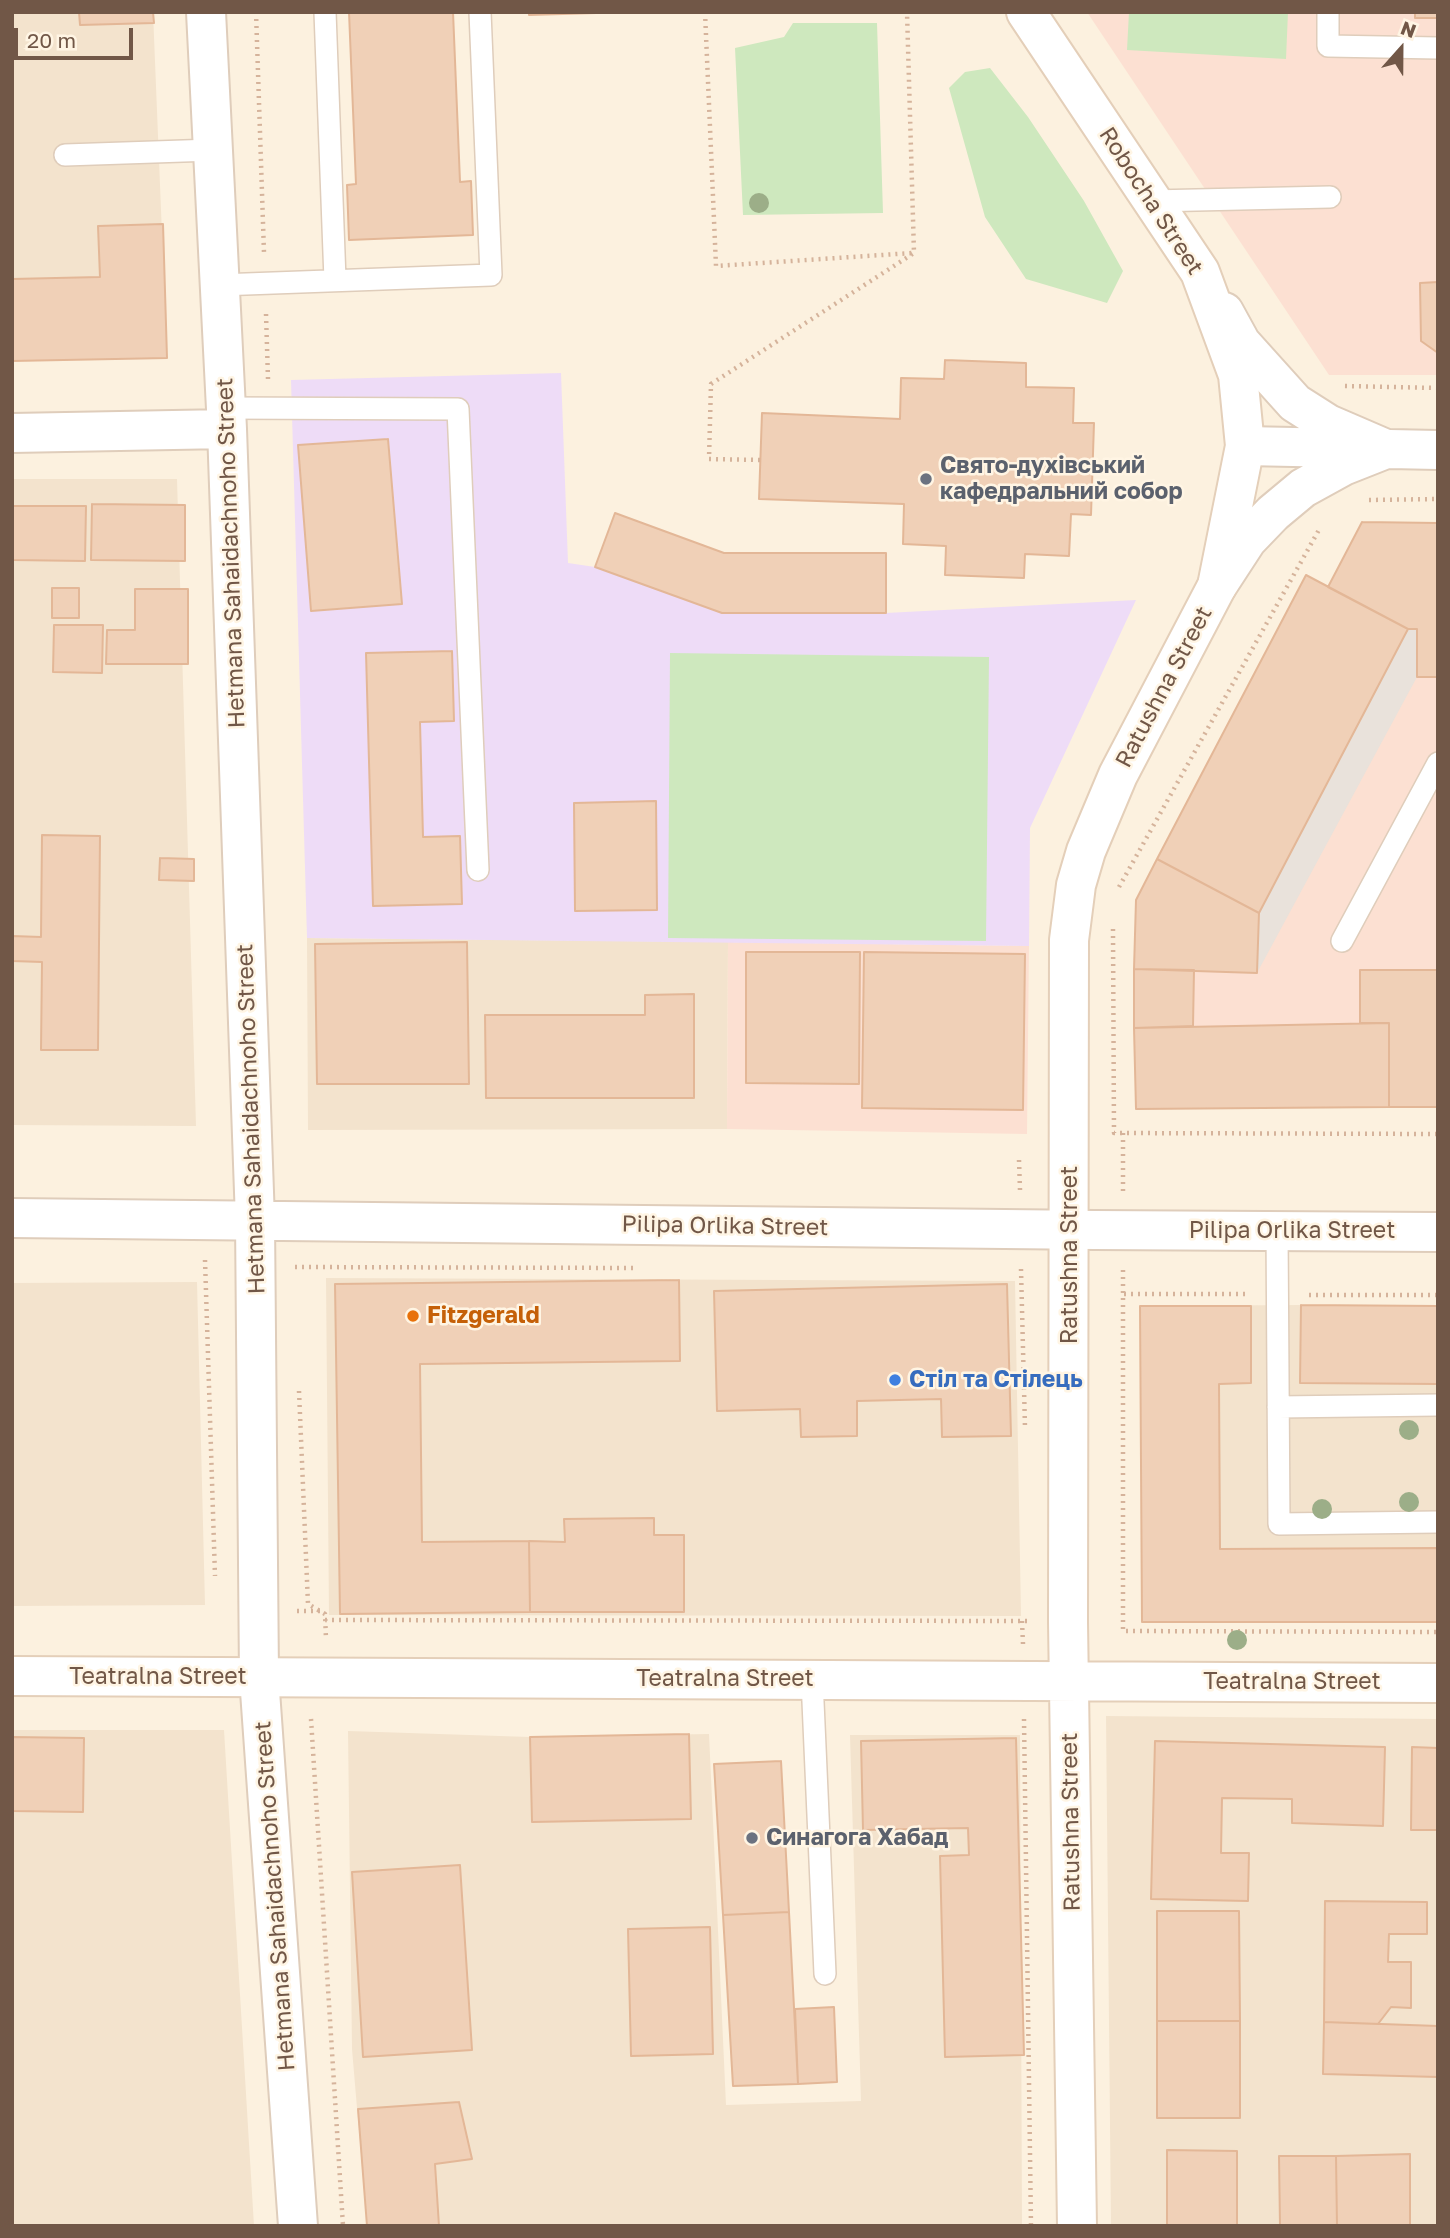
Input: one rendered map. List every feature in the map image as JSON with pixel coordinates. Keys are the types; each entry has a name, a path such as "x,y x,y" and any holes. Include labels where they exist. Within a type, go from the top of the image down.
{"street":[{"name":"Hetmana Sahaidachnoho Street","path":"206,12 226,418 256,1220 259,1677 298,2226"},
{"name":"Robocha Street","path":"1026,12 1200,272 1238,375 1245,446"},
{"path":"1200,272 1241,343 1295,403 1328,424 1386,449"},
{"path":"12,433 226,418"},
{"path":"1245,446 1438,450"},
{"name":"Ratushna Street","path":"1077,2226 1069,1681 1069,940 1076,885 1086,851 1118,775 1217,586 1245,446"},
{"path":"1217,586 1247,540 1273,513 1304,488 1343,466 1386,449"},
{"name":"Pilipa Orlika Street","path":"12,1218 1438,1232"},
{"name":"Teatralna Street","path":"12,1676 1438,1683"}],"lane":[{"path":"325,12 335,279"},
{"path":"219,285 491,275 481,12"},
{"path":"1328,12 1328,46 1438,48"},
{"path":"65,155 213,150"},
{"path":"1152,201 1330,197"},
{"path":"226,418 458,409 478,870"},
{"path":"1342,941 1438,763"},
{"path":"1276,1231 1279,1524 1438,1522"},
{"path":"1278,1406 1438,1405"},
{"path":"813,1679 825,1974"}],"path":[{"path":"705,12 716,266 914,253"},
{"path":"907,12 914,253"},
{"path":"760,460 709,459 710,384 914,253"},
{"path":"1345,386 1438,388"},
{"path":"1361,500 1438,499"},
{"path":"1113,897 1321,525"},
{"path":"1113,925 1114,1133 1438,1134"},
{"path":"1019,1160 1025,1432"},
{"path":"204,1220 215,1583"},
{"path":"293,1221 295,1281"},
{"path":"1124,1294 1123,1630 1438,1632"},
{"path":"299,1388 308,1604 325,1614 327,1677"},
{"path":"325,1620 1030,1621 1029,1608"},
{"path":"311,1719 343,2226"},
{"path":"1024,1722 1031,2226"}],"shaded area":[{"path":"12,12 153,12 167,358 12,361"},
{"path":"1087,12 1438,12 1438,375 1329,375"},
{"path":"561,373 568,563 595,567 722,613 886,613 1136,600 1030,828 1029,946 307,938 291,380"},
{"path":"12,479 177,479 196,1126 12,1125"},
{"path":"1362,522 1438,523 1438,1107 1136,1109 1134,1028 1408,629 1328,587"},
{"path":"1306,575 1408,629 1417,629 1417,677 1257,973 1134,969 1136,900"},
{"path":"307,938 728,942 727,1129 308,1130"},
{"path":"728,942 1029,946 1027,1134 727,1129"},
{"path":"326,1278 1015,1281 1021,1616 329,1615"},
{"path":"197,1282 205,1605 12,1606 12,1283"},
{"path":"1140,1306 1438,1306 1438,1622 1142,1622"},
{"path":"1106,1716 1438,1719 1438,2226 1111,2226"},
{"path":"12,1730 224,1730 254,2226 12,2226"},
{"path":"348,1731 530,1737 709,1734 726,2105 861,2101 850,1735 1020,1735 1022,2226 367,2226 352,2049"}],"green space":[{"path":"1129,12 1288,12 1286,59 1127,50"},
{"path":"793,23 877,23 883,213 743,215 735,48 784,37"},
{"path":"990,68 1028,117 1084,201 1123,271 1107,303 1026,279 985,217 949,88 965,72"},
{"path":"670,653 989,657 986,941 668,938"}],"building":[{"path":"79,12 153,12 154,23 80,25"},
{"path":"349,12 453,12 460,182 471,181 473,235 349,240 347,185 356,184"},
{"path":"529,12 630,12 529,15"},
{"path":"1415,12 1438,12 1438,18 1415,18"},
{"path":"163,224 167,358 12,361 12,279 100,277 98,226"},
{"path":"1438,282 1438,353 1421,341 1420,283"},
{"name":"Свято-духівський кафедральний собор","path":"945,360 1026,363 1026,387 1074,388 1073,423 1094,423 1091,515 1071,514 1069,556 1025,554 1024,578 945,575 946,546 903,544 904,504 759,499 762,413 900,419 901,378 944,379"},
{"path":"388,439 402,604 311,611 298,445"},
{"path":"92,504 185,505 185,561 91,560"},
{"path":"12,506 86,506 85,561 12,560"},
{"path":"615,513 724,553 886,553 886,613 722,613 595,567"},
{"path":"1362,522 1438,523 1438,677 1417,677 1417,629 1408,629 1328,587"},
{"path":"1306,575 1408,629 1259,913 1157,859"},
{"path":"52,588 79,588 79,618 52,618"},
{"path":"135,589 188,589 188,664 106,664 107,630 135,630"},
{"path":"54,625 103,625 102,673 53,672"},
{"path":"452,651 454,721 420,722 423,837 460,836 462,904 373,906 366,653"},
{"path":"656,801 657,910 575,911 574,803"},
{"path":"42,835 100,836 98,1050 41,1050 42,962 12,961 12,936 41,937"},
{"path":"160,858 194,859 194,881 159,880"},
{"path":"1157,859 1259,913 1257,973 1134,969 1136,900"},
{"path":"467,942 469,1084 317,1084 315,944"},
{"path":"746,952 860,952 859,1084 746,1083"},
{"path":"864,952 1025,954 1023,1110 862,1108"},
{"path":"1134,969 1194,970 1193,1026 1134,1028"},
{"path":"1360,970 1438,970 1438,1107 1389,1107 1389,1023 1360,1023"},
{"path":"694,994 694,1098 486,1098 485,1015 645,1015 645,995"},
{"path":"1389,1023 1389,1107 1136,1109 1134,1028"},
{"path":"679,1280 680,1361 420,1364 422,1542 529,1541 530,1612 340,1614 335,1284"},
{"path":"1007,1284 1011,1436 942,1437 941,1399 857,1401 857,1436 801,1437 800,1409 717,1411 714,1291"},
{"path":"1301,1305 1438,1306 1438,1384 1300,1383"},
{"path":"1140,1306 1251,1306 1251,1383 1219,1384 1220,1549 1438,1548 1438,1622 1142,1622"},
{"path":"654,1518 654,1535 684,1535 684,1612 530,1612 529,1541 565,1542 564,1519"},
{"path":"689,1734 691,1819 532,1822 530,1737"},
{"path":"12,1737 84,1738 83,1812 12,1811"},
{"path":"1016,1738 1024,2055 945,2057 940,1856 969,1855 968,1828 863,1830 861,1741"},
{"path":"1155,1741 1385,1747 1383,1826 1292,1823 1292,1799 1222,1798 1221,1853 1249,1853 1248,1901 1151,1899"},
{"path":"1412,1747 1438,1748 1438,1830 1411,1830"},
{"name":"Синагога Хабад","path":"781,1761 789,1912 723,1915 714,1764"},
{"path":"460,1865 472,2050 363,2057 352,1872"},
{"path":"1325,1901 1427,1902 1427,1934 1389,1934 1388,1962 1411,1962 1411,2008 1391,2007 1378,2024 1324,2022"},
{"path":"1157,1911 1239,1911 1240,2021 1157,2021"},
{"path":"789,1912 798,2084 733,2086 723,1915"},
{"path":"710,1927 713,2054 631,2056 628,1929"},
{"path":"834,2007 837,2082 798,2084 795,2009"},
{"path":"1157,2021 1240,2021 1240,2118 1157,2118"},
{"path":"1324,2022 1438,2026 1438,2077 1323,2074"},
{"path":"459,2102 472,2159 435,2164 439,2226 367,2226 358,2109"},
{"path":"1167,2150 1237,2151 1237,2226 1167,2226"},
{"path":"1410,2154 1410,2226 1337,2226 1336,2156"},
{"path":"1279,2156 1336,2156 1337,2226 1280,2226"}],"place":[{"name":"Свято-духівський кафедральний собор","path":"926,479"},
{"name":"Fitzgerald","path":"413,1316"},
{"name":"Стіл та Стілець","path":"895,1380"},
{"name":"Синагога Хабад","path":"752,1838"}]}
